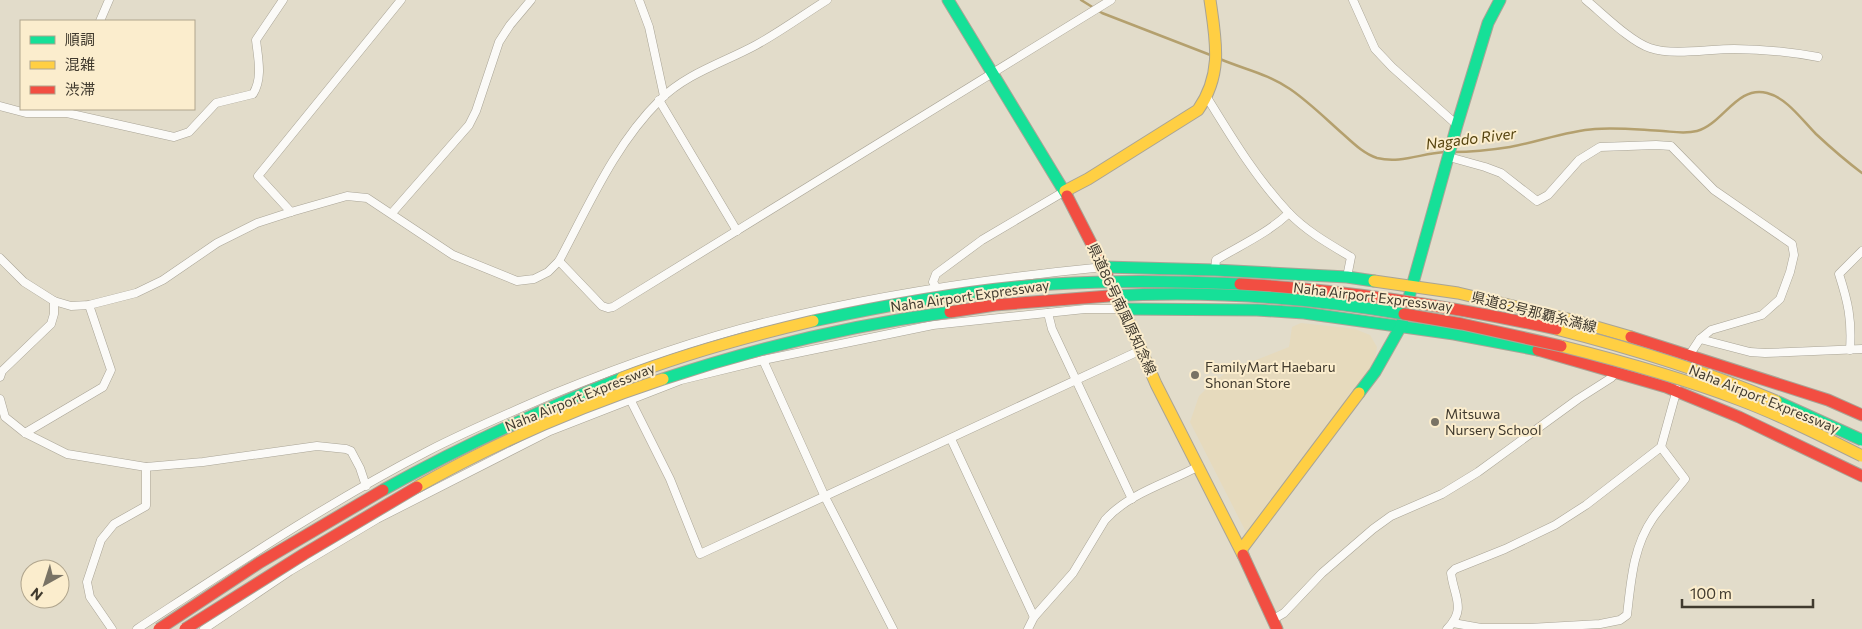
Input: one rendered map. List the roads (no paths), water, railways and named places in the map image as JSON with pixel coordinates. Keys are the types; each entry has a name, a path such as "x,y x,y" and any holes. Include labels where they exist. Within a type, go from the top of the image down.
{"main road":[{"name":"県道86号南風原知念線","path":"948,0 1065,191 1124,308 1156,384 1241,550 1274,625"},
{"path":"1065,191 1198,110 1208,99 1216,75 1216,46 1210,0"},
{"path":"1241,550 1375,372 1401,326 1457,125 1488,23 1500,0"},
{"name":"県道82号那覇糸満線","path":"1104,267 1215,270 1347,277 1458,293 1572,320 1689,354 1828,400 1862,415"},
{"name":"Naha Airport Expressway","path":"159,629 269,557 372,495 503,428 580,394 655,366 722,345 794,326 875,309 964,294 1029,286 1186,281 1308,288 1374,295 1453,307 1533,324 1668,361 1734,384 1862,440"},
{"name":"Naha Airport Expressway","path":"185,629 378,508 509,440 584,408 660,380 726,359 808,338 879,322 1031,301 1107,296 1189,294 1297,301 1372,309 1452,321 1530,338 1663,374 1728,396 1862,456"},
{"path":"1124,308 1267,310 1304,313 1454,334 1532,349 1676,391 1739,417 1862,476"}],"street":[{"path":"100,20 109,0"},
{"path":"0,106 26,113 68,111 174,137 189,132 216,103 253,94 258,86 260,76 256,40 283,0"},
{"path":"291,212 258,176 401,0"},
{"path":"392,213 469,125 476,111 499,42 510,25 531,0"},
{"path":"639,0 649,27 662,98 737,231"},
{"path":"0,258 24,282 54,301 72,306 89,305 136,293 163,280 217,243 256,224 347,196 367,198 453,255 517,281 534,279 548,272 559,262 605,175 621,149 662,98 689,79 778,32 826,0"},
{"path":"559,262 602,306 613,307 1112,0"},
{"path":"1353,0 1375,49 1392,67 1457,125"},
{"path":"1586,0 1636,41 1649,48 1664,52 1735,49 1793,52 1818,57"},
{"path":"1208,99 1245,159 1289,213 1319,238 1351,257 1347,277"},
{"path":"1449,157 1485,166 1501,173 1537,201 1548,194 1579,160 1600,147 1656,144 1671,146 1714,190 1792,244 1794,255 1780,299 1762,316 1711,330 1700,339 1689,354 1676,391 1661,447 1586,505 1546,531 1455,569 1451,573 1459,607 1450,626 1529,628 1600,624 1620,620 1627,615 1633,565 1643,536 1653,518 1685,478 1661,447"},
{"path":"936,287 933,282 936,274 982,240 1065,191"},
{"path":"1215,270 1216,260 1266,232 1289,213"},
{"path":"1850,350 1852,327 1849,306 1839,274 1862,251"},
{"path":"137,629 278,538 429,451 496,418 587,380 664,352 766,322 936,287 1104,267"},
{"path":"0,377 2,371 51,324 54,314 54,301"},
{"path":"24,433 103,387 111,370 89,305"},
{"path":"204,629 290,572 377,519 550,431 682,380 763,360 934,325 1085,309 1124,308"},
{"path":"1048,313 1052,329 1132,499"},
{"path":"1700,339 1750,352 1862,350"},
{"path":"631,401 670,479 700,554 1141,350"},
{"path":"763,360 825,497 893,629"},
{"path":"1274,625 1341,556 1385,520 1442,494 1478,472 1578,399 1611,378 1616,372"},
{"path":"0,399 5,417 24,433 67,454 146,467 203,462 317,446 351,451 360,468 362,480 366,486"},
{"path":"951,438 1034,617"},
{"path":"1028,629 1034,617 1073,573 1105,520 1119,507 1132,499 1199,466"},
{"path":"112,629 90,597 87,582 101,540 114,524 146,506 146,467"}],"waterway":[{"name":"Nagado River","path":"1081,0 1102,13 1213,56"},
{"name":"Nagado River","path":"1220,59 1264,75 1290,89 1363,151 1372,156 1386,160 1395,160 1445,152"},
{"name":"Nagado River","path":"1453,152 1510,147 1573,132 1595,129 1620,128 1693,132 1706,127 1739,100 1756,92 1767,93 1788,104 1816,134 1862,173"}],"place":[{"name":"FamilyMart Haebaru Shonan Store","path":"1195,375"},
{"name":"Mitsuwa Nursery School","path":"1435,422"}]}
